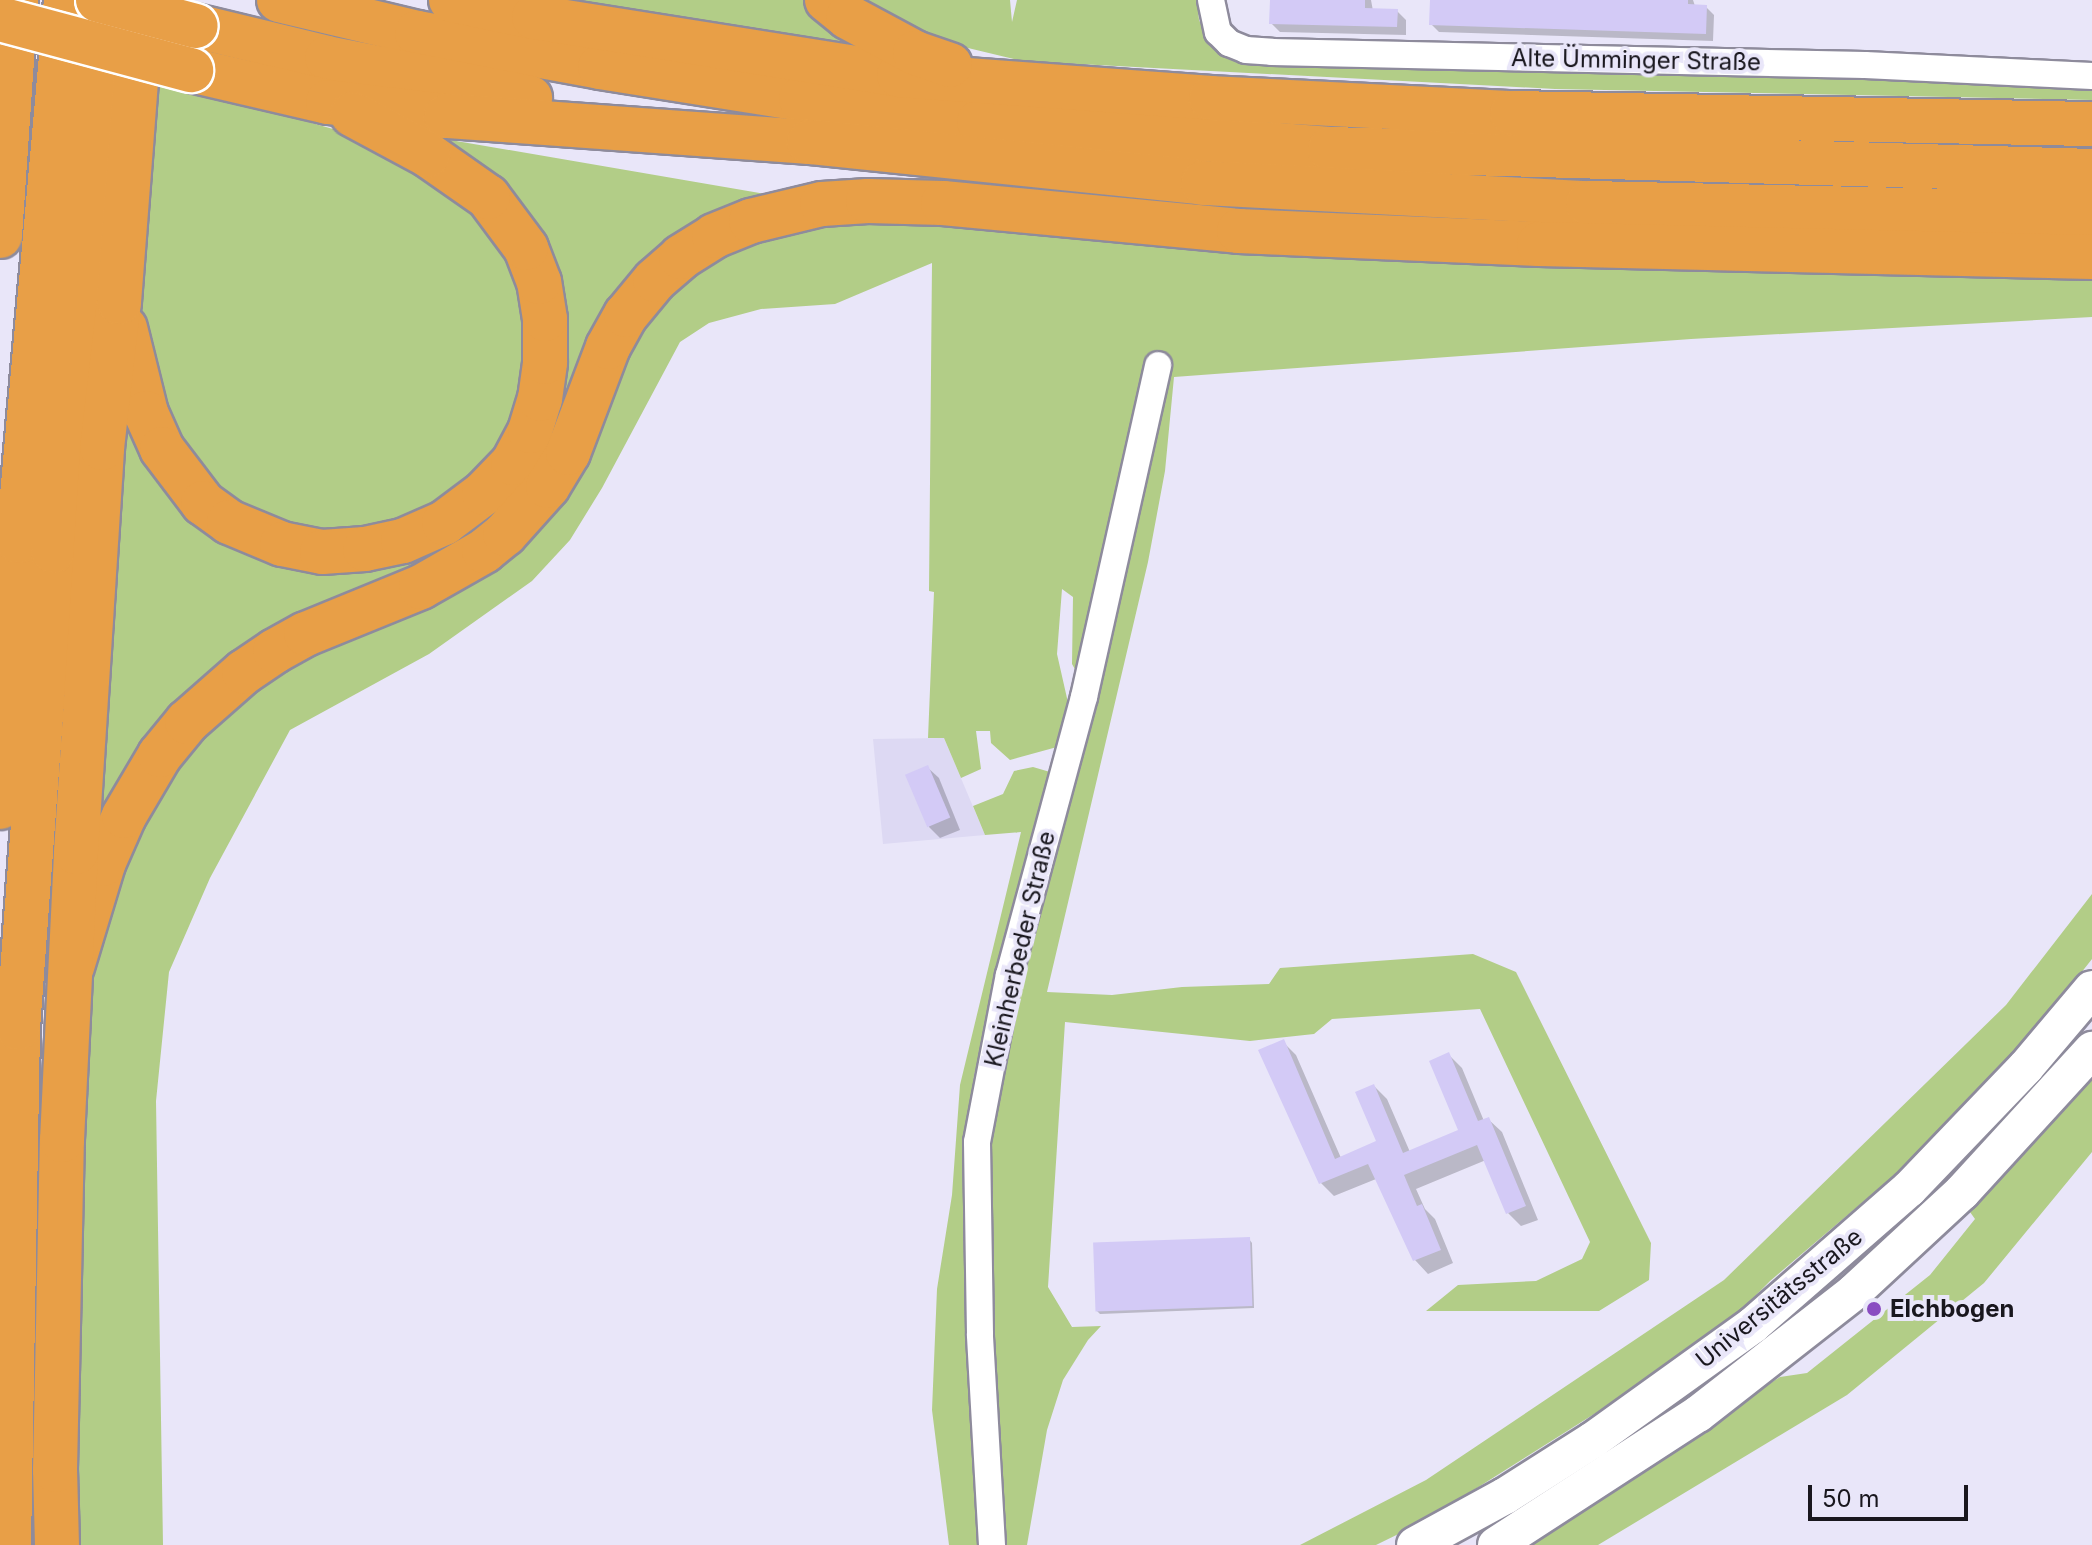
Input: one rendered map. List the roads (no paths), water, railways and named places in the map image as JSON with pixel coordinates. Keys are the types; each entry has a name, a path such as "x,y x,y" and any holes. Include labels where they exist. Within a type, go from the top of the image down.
{"highway":[{"path":"0,236 5,122 16,0"},
{"path":"0,807 19,525 66,0"},
{"path":"9,1545 18,1028 53,551 101,0 327,58 553,102 809,142"},
{"path":"57,1545 55,1470 62,1140 76,852 102,448 119,302 142,0"},
{"path":"279,0 417,33 600,67 801,99 993,123 1330,149 2092,171"},
{"path":"451,0 534,17 884,72 1211,98 1482,112 2092,124"},
{"path":"827,0 848,17 915,53 994,79"},
{"path":"0,19 191,70 328,102 446,116 809,142 1084,173 1389,195 2092,214"},
{"path":"119,302 146,413 162,449 193,492 229,522 282,544 322,552 365,549 403,541 444,523 484,493 513,463 530,431 540,399 545,362 545,319 539,282 526,248 488,197 461,176 328,102"},
{"path":"72,967 103,864 124,816 160,755 187,722 244,672 275,651 332,623 421,587 463,564 505,534 548,486 568,453 608,347 626,315 655,280 681,257 714,236 751,221 822,204 868,201 943,203 1239,231 1539,244 2092,257"}],"main road":[{"name":"Universitätsstraße","path":"1415,1545 1505,1496 1593,1440 1753,1325 1909,1189 2026,1067 2092,989"},
{"name":"Universitätsstraße","path":"1496,1545 1698,1414 1854,1292 1962,1192 2092,1050"}],"street":[{"name":"Alte Ümminger Straße","path":"1211,0 1218,32 1229,43 1246,50 1865,65 2092,76"},
{"name":"Kleinherbeder Straße","path":"992,1545 980,1334 977,1142 1009,975 1084,697 1158,365"}],"place":[{"name":"Elchbogen","path":"1874,1309"}]}
